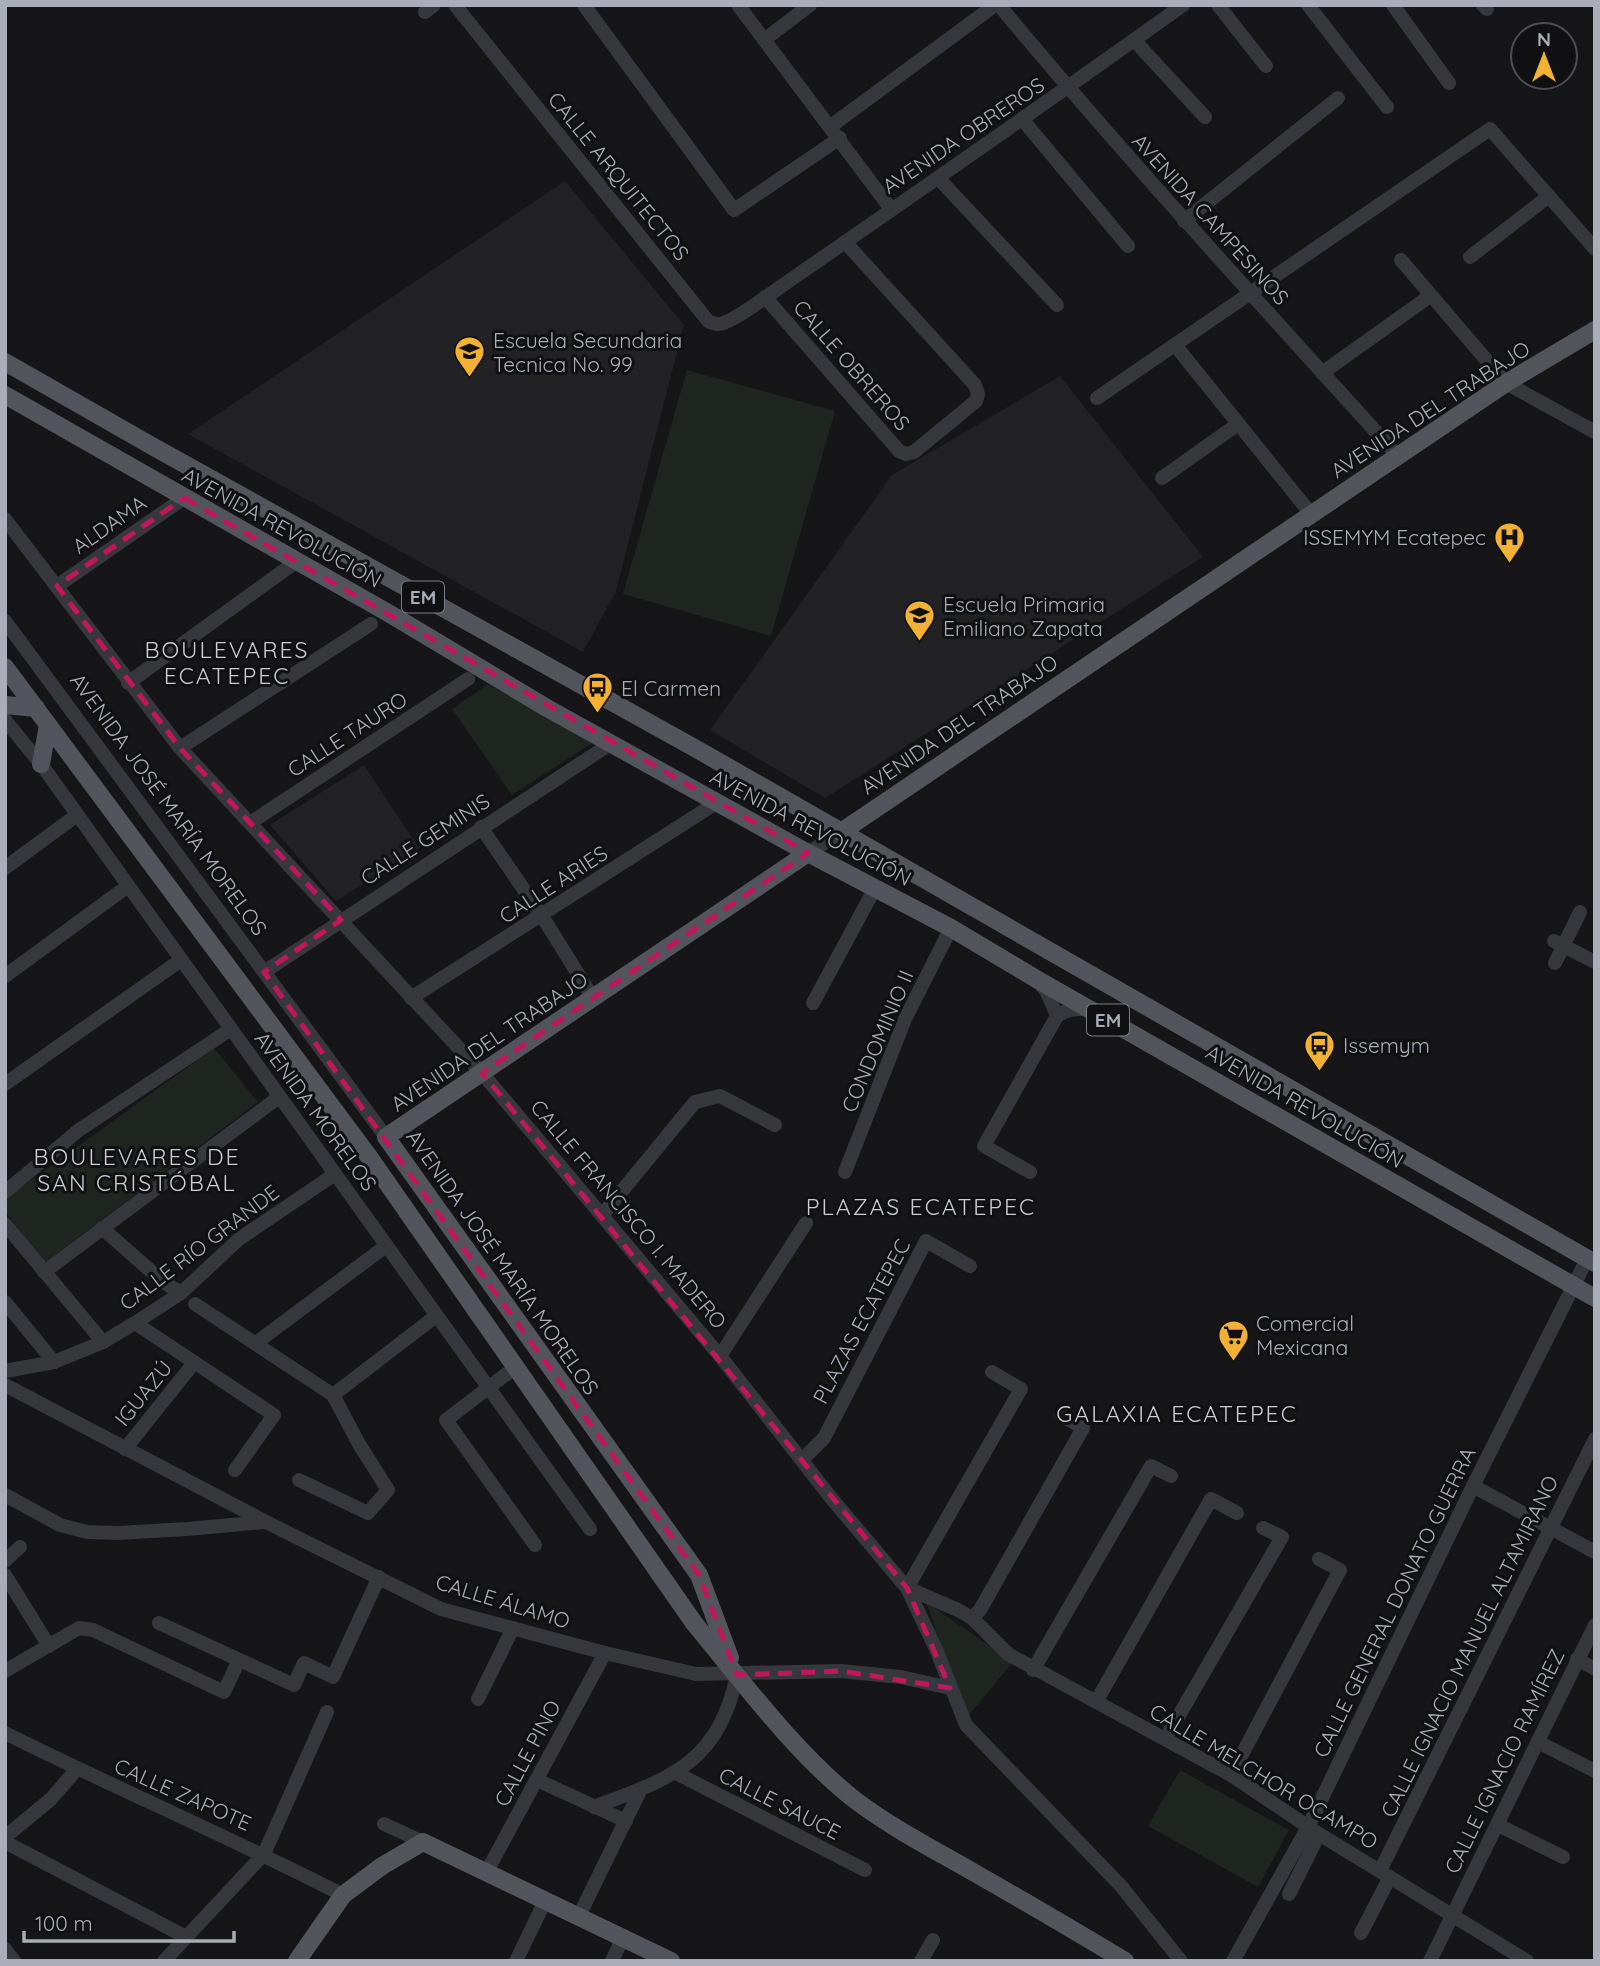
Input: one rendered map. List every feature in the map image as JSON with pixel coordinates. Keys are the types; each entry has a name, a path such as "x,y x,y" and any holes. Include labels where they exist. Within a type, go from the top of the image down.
{"main road":[{"name":"AVENIDA DEL TRABAJO","path":"841,832 1506,383 1595,330"},
{"name":"AVENIDA REVOLUCIÓN","path":"5,362 841,832 1591,1261"},
{"name":"AVENIDA REVOLUCIÓN","path":"5,396 297,561 610,744 951,928 1091,1011 1595,1298"},
{"name":"AVENIDA JOSÉ MARÍA MORELOS","path":"5,667 367,1154 694,1623 737,1675 815,1764 854,1799 932,1850 1125,1961"},
{"path":"5,705 36,708"},
{"path":"41,764 48,725"},
{"name":"AVENIDA DEL TRABAJO","path":"386,1137 808,853"},
{"name":"AVENIDA JOSÉ MARÍA MORELOS","path":"386,1137 699,1575 737,1675"},
{"path":"367,1154 436,1209"},
{"path":"297,1961 343,1895 382,1866 423,1842 671,1961"}],"street":[{"name":"CALLE ARQUITECTOS","path":"455,5 708,321 717,325 726,322 765,297"},
{"path":"584,5 734,210 840,138"},
{"path":"738,5 891,209"},
{"path":"764,40 810,5"},
{"path":"831,126 997,5"},
{"name":"AVENIDA CAMPESINOS","path":"997,5 1184,221 1398,456"},
{"path":"1218,5 1266,66"},
{"path":"1308,5 1387,107"},
{"path":"1393,5 1450,83"},
{"name":"AVENIDA OBREROS","path":"765,297 891,209 939,179 1182,6"},
{"path":"1134,40 1205,117"},
{"path":"1184,221 1338,98"},
{"path":"1022,119 1128,246"},
{"path":"1097,398 1490,130 1595,249"},
{"path":"939,179 1057,304"},
{"path":"1470,257 1549,197"},
{"name":"CALLE OBREROS","path":"765,297 899,451 906,454 914,452 976,401 978,394 975,385 845,242"},
{"path":"1401,260 1506,383 1595,432"},
{"path":"1322,373 1430,296"},
{"path":"1175,345 1311,514"},
{"path":"1162,478 1238,424"},
{"name":"ALDAMA","path":"57,586 184,498"},
{"name":"CALLE FRANCISCO I. MADERO","path":"5,519 180,748 482,1073 720,1356 907,1588 936,1649 966,1725 1121,1886 1181,1961"},
{"path":"128,683 297,561"},
{"name":"AVENIDA JOSÉ MARÍA MORELOS","path":"5,621 386,1137"},
{"path":"180,748 371,624"},
{"name":"CALLE TAURO","path":"250,823 468,679"},
{"name":"AVENIDA MORELOS","path":"5,720 41,764 590,1530"},
{"name":"CALLE GEMINIS","path":"264,972 610,744"},
{"name":"CALLE ARIES","path":"411,998 716,803"},
{"path":"5,867 77,815"},
{"path":"481,827 542,916 593,998"},
{"name":"AVENIDA DEL TRABAJO","path":"808,853 841,832"},
{"path":"5,976 128,886"},
{"path":"813,1003 875,888"},
{"path":"1555,962 1559,943 1580,912"},
{"name":"CONDOMINIO II","path":"845,1172 905,1019 951,928"},
{"path":"1559,943 1595,962"},
{"path":"5,1084 181,961"},
{"path":"1038,980 1047,992 1057,1016"},
{"path":"1030,1172 984,1146 1057,1016 1077,1008 1091,1011"},
{"path":"5,1192 79,1130 231,1029"},
{"path":"603,1214 695,1101 720,1096 775,1125"},
{"path":"44,1272 279,1097"},
{"name":"CALLE RÍO GRANDE","path":"5,1371 54,1362 103,1342 135,1323 181,1293 239,1239 335,1174"},
{"path":"720,1356 806,1223"},
{"path":"5,1224 103,1342"},
{"path":"102,1228 162,1281 181,1293"},
{"name":"PLAZAS ECATEPEC","path":"802,1460 824,1438 926,1241 971,1266"},
{"path":"256,1343 386,1246"},
{"name":"CALLE GENERAL DONATO GUERRA","path":"1233,1961 1314,1830 1473,1486 1573,1286 1591,1261"},
{"path":"5,1302 54,1362"},
{"path":"195,1304 333,1395 388,1490 368,1513 299,1480"},
{"path":"333,1395 436,1316"},
{"path":"135,1323 193,1364 274,1415 235,1470"},
{"name":"IGUAZÚ","path":"125,1449 193,1364"},
{"path":"517,1366 446,1420 535,1545"},
{"path":"907,1588 1021,1389 992,1372"},
{"name":"CALLE ÁLAMO","path":"5,1385 266,1522 441,1609 604,1653 695,1674 841,1671 901,1677 950,1688"},
{"path":"972,1618 980,1610 1083,1428 1061,1415"},
{"name":"CALLE IGNACIO MANUEL ALTAMIRANO","path":"1361,1933 1385,1874 1595,1439"},
{"path":"1033,1670 1151,1466 1171,1476"},
{"path":"1473,1486 1595,1552"},
{"path":"5,1495 60,1525 87,1532 187,1530 266,1522"},
{"path":"1096,1702 1211,1499 1237,1513"},
{"path":"1166,1738 1282,1537 1263,1528"},
{"path":"5,1561 20,1547"},
{"path":"1231,1775 1340,1570 1319,1559"},
{"path":"5,1575 50,1646"},
{"path":"159,1623 294,1685 304,1663 334,1677 379,1577"},
{"name":"CALLE MELCHOR OCAMPO","path":"907,1588 958,1609 972,1618 1008,1654 1033,1670 1166,1738 1231,1775 1314,1830 1527,1961"},
{"name":"CALLE IGNACIO RAMÍREZ","path":"1430,1961 1595,1625"},
{"path":"5,1671 79,1628 93,1630 224,1692 239,1660"},
{"path":"478,1699 513,1628"},
{"name":"CALLE PINO","path":"486,1873 604,1653"},
{"path":"1577,1659 1595,1669"},
{"path":"593,1807 641,1790 676,1773 702,1751 731,1703 737,1675"},
{"path":"164,1961 264,1854 327,1712"},
{"name":"CALLE ZAPOTE","path":"5,1734 264,1854 343,1895"},
{"path":"1538,1742 1595,1771"},
{"path":"76,1769 51,1798 5,1840 186,1937"},
{"name":"CALLE SAUCE","path":"676,1773 865,1870"},
{"path":"537,1780 626,1821"},
{"path":"579,1916 641,1790"},
{"path":"384,1824 423,1842"},
{"path":"1498,1825 1563,1857"},
{"path":"1289,1894 1314,1830"},
{"path":"516,1961 545,1901"},
{"path":"611,1961 623,1937"},
{"path":"921,1961 933,1940"},
{"path":"5,1949 14,1961"}],"highlighted area":[{"path":"184,498 808,853 482,1073 907,1588 950,1688 841,1671 737,1675 699,1575 264,972 341,920 180,748 57,586"}],"shaded area":[{"name":"Escuela Secundaria Tecnica No. 99","path":"565,181 684,325 616,591 583,652 188,434"},
{"path":"687,370 835,411 771,636 623,594"},
{"name":"Escuela Primaria Emiliano Zapata","path":"1060,376 1203,557 825,798 710,730 892,475"},
{"path":"488,684 594,742 512,795 452,709"},
{"path":"364,765 419,848 336,901 270,825"},
{"path":"214,1048 258,1102 44,1263 5,1211 5,1199"},
{"path":"926,1602 1013,1662 967,1717"},
{"path":"1180,1770 1289,1830 1258,1887 1148,1826"}],"place":[{"name":"Escuela Secundaria Tecnica No. 99","path":"470,379"},
{"name":"ISSEMYM Ecatepec","path":"1509,564"},
{"name":"Escuela Primaria Emiliano Zapata","path":"920,643"},
{"name":"El Carmen","path":"598,715"},
{"name":"Issemym","path":"1320,1072"},
{"name":"Comercial Mexicana","path":"1233,1362"}],"district":[{"name":"BOULEVARES ECATEPEC","path":"227,662"},
{"name":"BOULEVARES DE SAN CRISTÓBAL","path":"137,1169"},
{"name":"PLAZAS ECATEPEC","path":"921,1206"},
{"name":"GALAXIA ECATEPEC","path":"1177,1413"}]}
